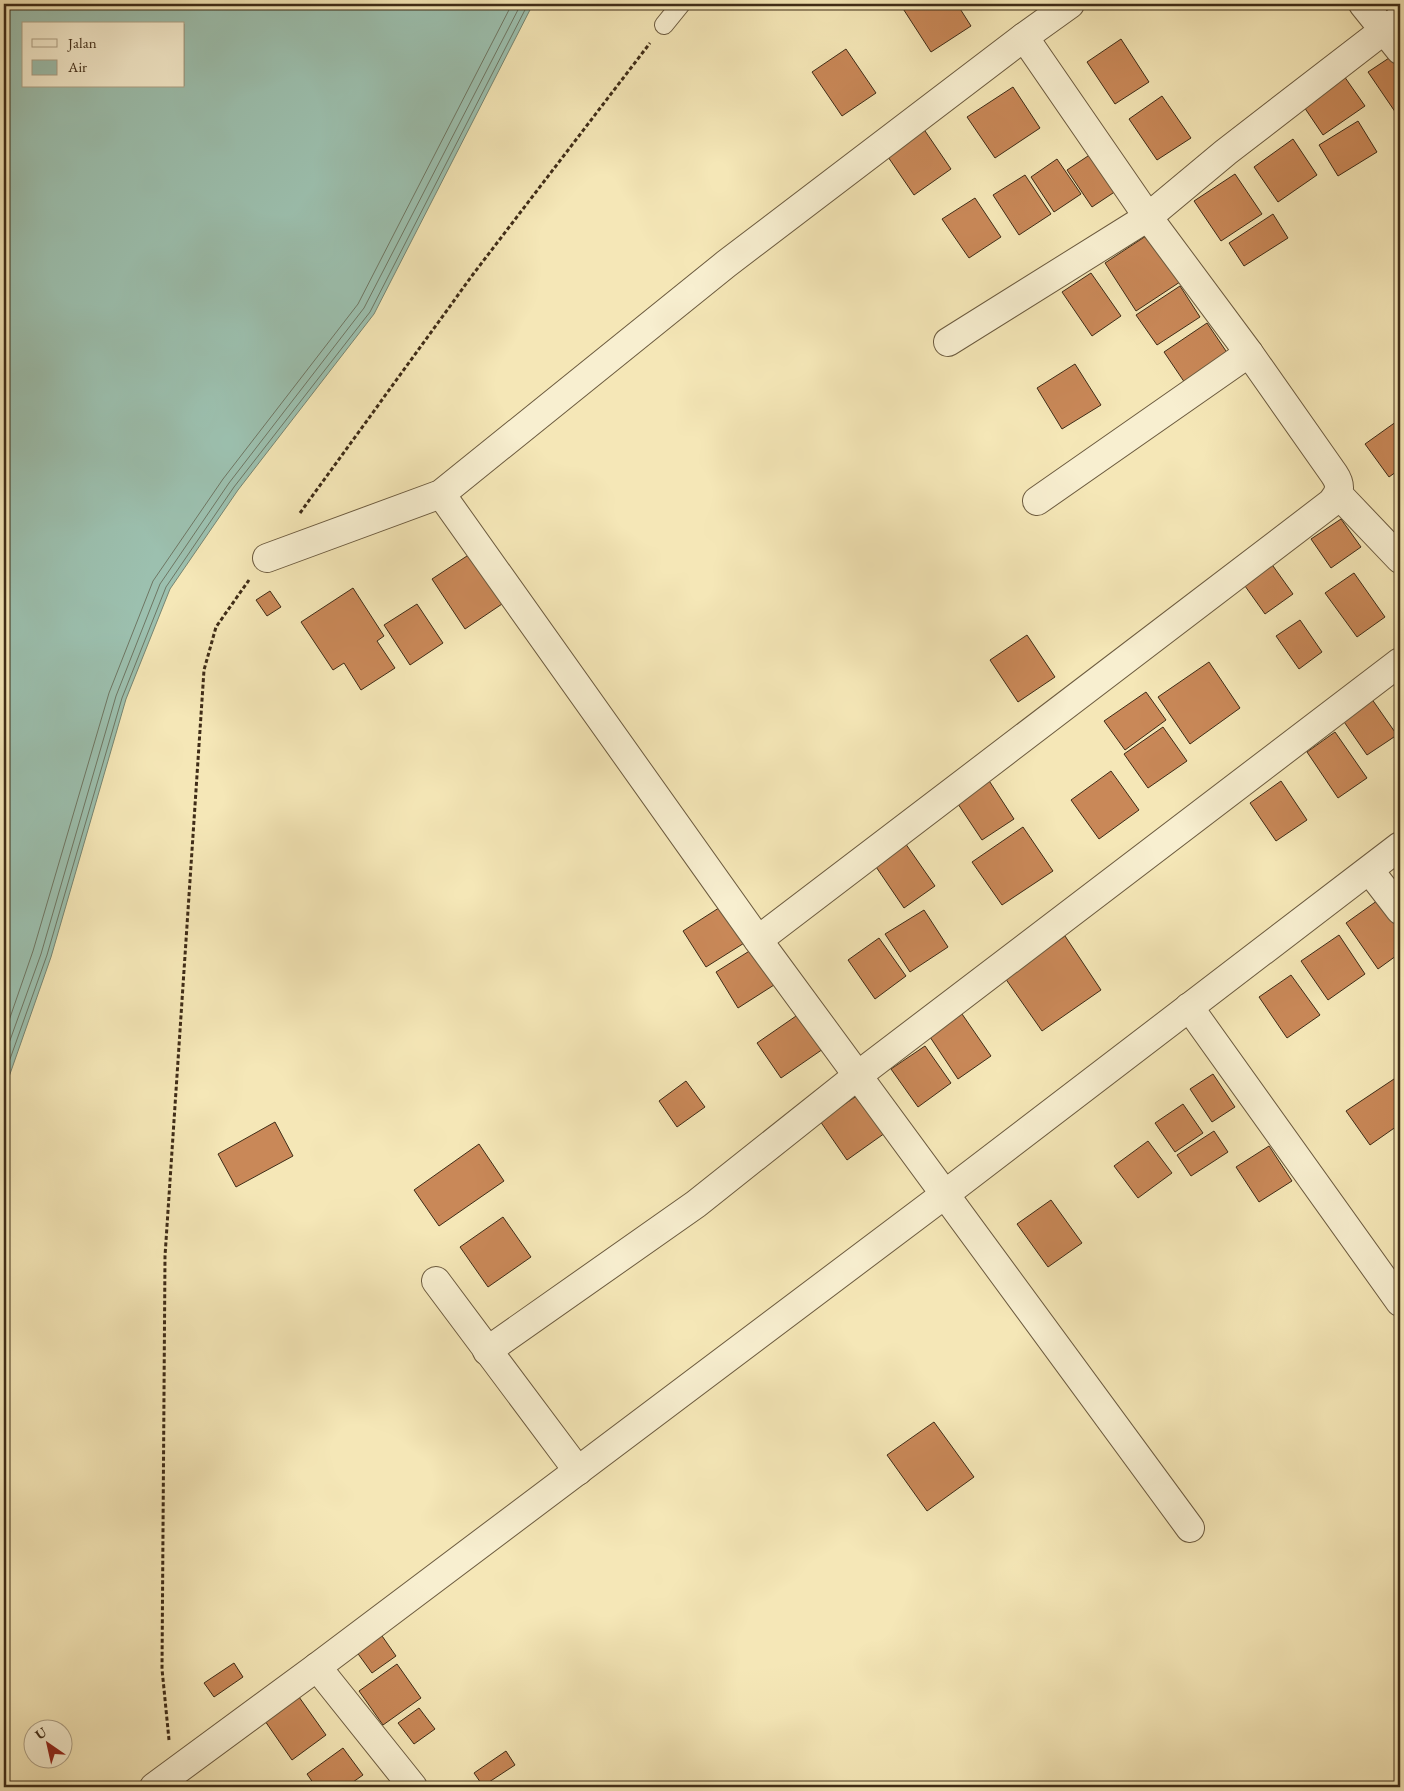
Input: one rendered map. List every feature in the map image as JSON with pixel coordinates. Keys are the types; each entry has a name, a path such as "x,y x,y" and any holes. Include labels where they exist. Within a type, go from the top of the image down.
{"street":[{"path":"267,558 441,494 726,264 1070,4"},
{"path":"948,342 1148,217 1226,152 1395,33 1363,4"},
{"path":"758,940 1331,503 1338,494 1340,487 1338,480 1249,354 1148,217 1024,37"},
{"path":"1037,501 1249,354"},
{"path":"441,494 758,940 1190,1528"},
{"path":"1338,494 1400,559"},
{"path":"487,1351 696,1204 857,1076 1400,662"},
{"path":"163,1780 317,1668 944,1195 1370,871 1400,846"},
{"path":"1370,871 1400,910"},
{"path":"1189,1008 1400,1302"},
{"path":"436,1282 578,1471"},
{"path":"317,1668 413,1787"}],"lane":[{"path":"664,25 681,4"}],"path":[{"path":"296,518 474,273 664,25"},
{"path":"163,1780 165,1256 204,670 216,627 240,591 267,558"}],"water":[{"path":"4,4 533,4 374,314 238,490 170,589 126,699 51,957 4,1091"}],"building":[{"path":"900,4 957,4 971,26 931,52"},
{"path":"1121,39 1149,82 1115,104 1087,62"},
{"path":"846,49 876,93 842,116 812,72"},
{"path":"1398,52 1400,56 1400,119 1368,72"},
{"path":"1344,76 1365,106 1323,135 1302,104"},
{"path":"1013,87 1040,128 995,158 967,117"},
{"path":"1162,96 1191,138 1157,160 1129,119"},
{"path":"1358,121 1377,152 1338,176 1319,145"},
{"path":"923,128 951,169 914,195 886,154"},
{"path":"1293,139 1317,175 1278,202 1254,167"},
{"path":"1097,150 1122,187 1092,207 1067,170"},
{"path":"1057,159 1081,194 1054,212 1031,177"},
{"path":"1235,174 1262,214 1221,241 1194,201"},
{"path":"1025,175 1051,214 1019,235 993,195"},
{"path":"975,198 1001,237 969,258 942,219"},
{"path":"1273,214 1288,238 1244,266 1229,243"},
{"path":"1152,232 1183,280 1136,311 1105,263"},
{"path":"1091,273 1121,316 1092,336 1062,292"},
{"path":"1180,286 1200,317 1157,345 1136,315"},
{"path":"1207,323 1228,354 1185,383 1164,352"},
{"path":"1075,364 1101,405 1062,429 1037,388"},
{"path":"1400,419 1400,469 1389,477 1365,444"},
{"path":"1341,519 1361,547 1331,568 1311,539"},
{"path":"470,554 502,604 465,629 432,579"},
{"path":"1268,559 1293,594 1265,614 1240,579"},
{"path":"1354,573 1385,617 1357,637 1325,593"},
{"path":"353,588 384,636 377,641 395,668 361,690 344,663 333,670 301,622"},
{"path":"270,591 281,607 267,616 256,600"},
{"path":"417,604 443,643 410,665 384,625"},
{"path":"1300,620 1322,652 1299,669 1276,636"},
{"path":"1027,635 1055,677 1018,702 990,660"},
{"path":"1209,662 1240,708 1190,744 1158,697"},
{"path":"1146,692 1166,720 1125,750 1104,721"},
{"path":"1369,695 1397,735 1367,755 1340,716"},
{"path":"1163,727 1187,761 1148,788 1124,754"},
{"path":"1335,732 1367,778 1338,798 1307,752"},
{"path":"1111,771 1139,810 1099,839 1071,800"},
{"path":"986,776 1014,819 982,840 954,798"},
{"path":"1281,781 1307,820 1276,841 1250,803"},
{"path":"1023,827 1053,871 1002,905 972,862"},
{"path":"903,840 935,886 904,908 872,861"},
{"path":"1381,898 1400,925 1400,953 1378,969 1346,923"},
{"path":"725,904 749,940 706,967 683,931"},
{"path":"924,910 948,947 910,972 885,934"},
{"path":"1339,935 1365,974 1328,1000 1301,961"},
{"path":"1065,936 1101,990 1042,1031 1005,978"},
{"path":"879,938 906,976 875,999 848,960"},
{"path":"751,950 774,985 738,1008 716,972"},
{"path":"1291,975 1320,1015 1287,1038 1259,997"},
{"path":"799,1014 823,1049 781,1078 757,1043"},
{"path":"962,1014 991,1056 958,1079 930,1037"},
{"path":"925,1046 951,1083 918,1107 891,1069"},
{"path":"1213,1074 1235,1107 1212,1122 1190,1089"},
{"path":"1394,1079 1400,1088 1400,1124 1370,1145 1346,1111"},
{"path":"686,1081 705,1107 677,1127 659,1101"},
{"path":"858,1095 885,1133 847,1160 820,1121"},
{"path":"1183,1104 1203,1133 1175,1152 1155,1123"},
{"path":"275,1122 293,1156 236,1187 218,1154"},
{"path":"1214,1131 1228,1152 1191,1176 1177,1155"},
{"path":"1148,1141 1172,1173 1138,1198 1114,1166"},
{"path":"479,1144 504,1181 439,1226 414,1190"},
{"path":"1269,1146 1292,1181 1259,1202 1236,1167"},
{"path":"1051,1200 1082,1243 1048,1267 1017,1224"},
{"path":"503,1217 531,1257 488,1287 460,1247"},
{"path":"934,1422 974,1477 927,1511 887,1455"},
{"path":"380,1633 396,1656 372,1673 356,1651"},
{"path":"234,1663 243,1677 214,1697 204,1683"},
{"path":"397,1664 421,1698 383,1725 359,1691"},
{"path":"299,1697 326,1735 292,1760 265,1721"},
{"path":"419,1708 435,1729 414,1744 398,1723"},
{"path":"343,1748 363,1775 346,1787 316,1787 307,1774"},
{"path":"506,1751 515,1765 483,1786 474,1773"}]}
